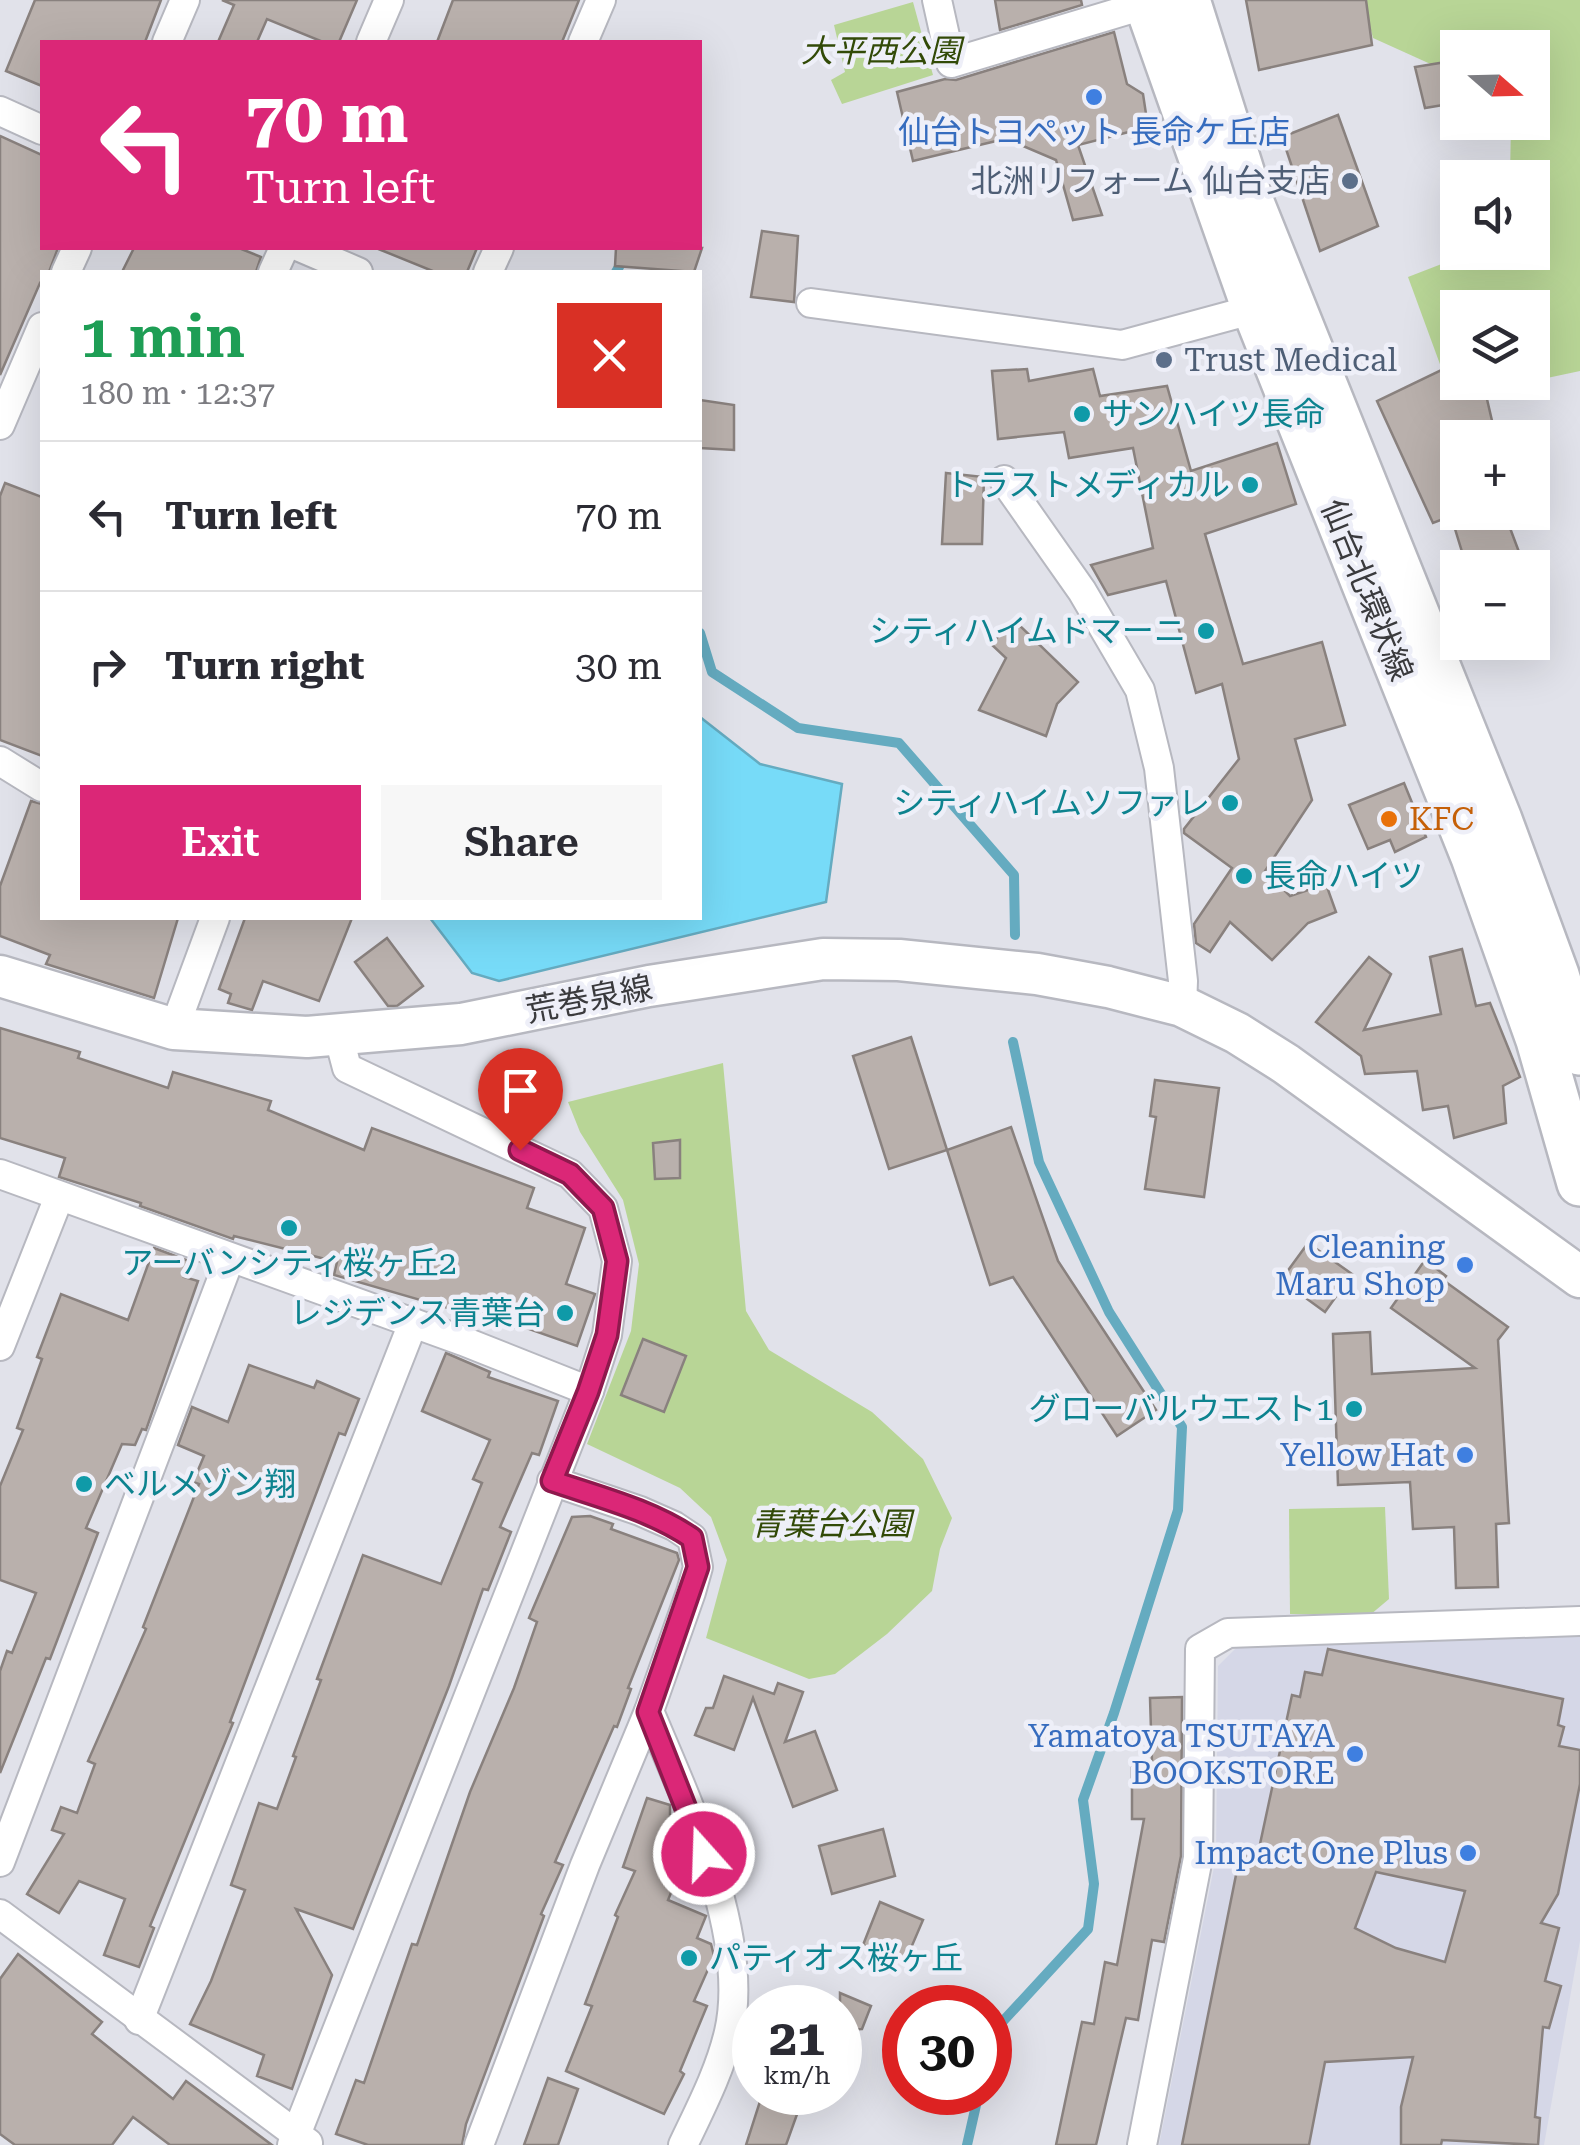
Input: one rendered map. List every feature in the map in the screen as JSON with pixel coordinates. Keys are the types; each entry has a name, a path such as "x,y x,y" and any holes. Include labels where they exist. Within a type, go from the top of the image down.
{"main road":[{"name":"仙台北環状線","path":"1160,1 1255,310 1474,857 1539,1040 1580,1183"},
{"name":"仙台北環状線","path":"1160,1 1251,204 1499,820 1556,974 1580,1052"}],"street":[{"path":"168,40 185,0"},
{"path":"372,40 389,0"},
{"path":"584,40 601,0"},
{"path":"936,0 951,62 1160,1"},
{"path":"0,111 40,129"},
{"path":"307,250 353,270"},
{"path":"811,303 1122,345 1255,310"},
{"path":"0,424 40,332"},
{"path":"1004,480 1082,592 1140,690 1158,768 1184,981 1182,1006"},
{"path":"0,761 40,786"},
{"path":"174,1028 214,920"},
{"name":"荒巻泉線","path":"0,976 174,1028 307,1037 462,1024 649,986 823,959 900,960 1037,974 1108,987 1182,1006 1237,1033 1286,1064 1580,1277"},
{"path":"0,1914 300,2141 588,1392 607,1335 617,1261 603,1208 570,1174 346,1068 338,1034"},
{"path":"0,1174 413,1323 588,1392"},
{"path":"0,1346 58,1197"},
{"path":"0,1862 230,1258"},
{"path":"139,2020 413,1323"},
{"path":"479,2145 584,1865 648,1712 698,1567 692,1538 674,1526 552,1481"},
{"path":"1142,2145 1198,1858 1200,1650 1228,1633 1580,1621"},
{"path":"648,1712 678,1780 724,1913 734,1972 730,2031 684,2145"}],"shaded area":[{"path":"1580,1636 1580,1941 1544,2145 1159,2145 1216,1857 1218,1666 1236,1648"}],"green space":[{"path":"1363,0 1580,0 1580,371 1550,377 1550,290 1440,290 1440,364 1408,277 1440,265 1440,270 1550,270 1550,160 1510,160 1511,140 1550,140 1550,30 1440,30 1440,68 1373,38"},
{"name":"大平西公園","path":"913,2 933,75 842,104 831,80 845,72 834,25"},
{"name":"青葉台公園","path":"723,1063 746,1311 769,1350 872,1412 923,1459 952,1518 940,1549 932,1591 887,1634 835,1674 809,1679 706,1638 727,1560 711,1517 680,1488 587,1444 631,1331 639,1264 623,1200 580,1132 568,1102"},
{"path":"1385,1507 1389,1599 1370,1615 1290,1614 1289,1509"}],"water":[{"path":"702,719 760,764 842,784 826,902 499,981 472,973 432,920 702,920"}],"building":[{"path":"35,0 161,0 146,40 40,40 40,85 6,71"},
{"path":"222,0 357,0 340,40 318,40 267,19 258,40 219,40 234,5"},
{"path":"453,0 579,0 563,40 438,40"},
{"path":"995,0 1081,0 1082,5 1000,30"},
{"path":"1246,0 1366,0 1372,45 1259,70"},
{"path":"1114,32 1127,84 1143,94 1148,127 1078,145 1102,215 1073,220 1056,160 1023,146 1017,136 913,161 897,92 945,79 956,80"},
{"path":"1440,63 1440,106 1425,108 1415,67"},
{"path":"1338,115 1378,226 1320,251 1282,137"},
{"path":"0,136 40,154 40,250 57,250 50,270 40,270 40,283 0,375"},
{"path":"762,231 798,236 794,302 751,297"},
{"path":"133,250 244,250 261,257 257,270 123,270"},
{"path":"381,250 476,250 468,270 430,270"},
{"path":"616,250 701,250 695,270 615,266"},
{"path":"1027,369 1029,381 1093,369 1100,396 1167,386 1191,471 1277,443 1296,504 1205,534 1243,664 1322,642 1345,725 1295,739 1312,800 1265,871 1290,896 1326,884 1336,912 1308,923 1272,960 1230,922 1210,952 1196,943 1194,924 1232,868 1184,833 1239,759 1222,684 1196,693 1166,581 1108,595 1091,565 1153,548 1133,448 1069,458 1064,432 998,439 992,371"},
{"path":"1440,371 1440,400 1487,400 1492,420 1440,420 1440,520 1433,523 1377,401"},
{"path":"702,400 734,405 734,450 702,448"},
{"path":"946,473 984,477 982,544 942,544"},
{"path":"5,483 40,496 40,755 0,740 0,496"},
{"path":"1455,530 1511,530 1518,550 1461,550"},
{"path":"1014,620 1078,682 1057,704 1046,736 979,710 1006,658 991,644"},
{"path":"1404,783 1426,837 1395,852 1390,840 1368,849 1349,805"},
{"path":"31,801 40,803 40,920 177,920 154,998 46,964 50,955 0,936 0,886"},
{"path":"244,920 351,920 319,1001 263,981 252,1010 228,1003 231,994 219,989"},
{"path":"387,938 423,986 397,1006 388,1006 355,962"},
{"path":"1462,949 1476,1006 1490,1003 1520,1077 1503,1086 1506,1123 1454,1138 1448,1106 1423,1110 1417,1071 1365,1074 1361,1056 1316,1022 1369,957 1391,974 1364,1030 1441,1014 1430,957"},
{"path":"0,1028 80,1052 78,1058 168,1088 173,1072 271,1101 268,1110 364,1150 372,1128 534,1188 527,1208 585,1228 566,1284 595,1294 577,1346 518,1325 517,1328 334,1275 337,1262 234,1236 233,1239 140,1206 141,1203 59,1177 65,1158 0,1138"},
{"path":"911,1037 947,1150 889,1169 853,1056"},
{"path":"1155,1080 1219,1088 1204,1197 1145,1189 1156,1117 1150,1116"},
{"path":"1011,1127 1058,1261 1156,1410 1117,1436 1013,1277 990,1285 947,1150"},
{"path":"680,1140 680,1178 655,1179 653,1143"},
{"path":"1308,1243 1352,1274 1325,1312 1281,1280"},
{"path":"154,1248 189,1261 184,1277 198,1281 146,1430 142,1429 135,1445 122,1444 86,1528 98,1533 50,1659 46,1658 0,1773 0,1671 7,1651 12,1653 36,1593 0,1580 0,1486 23,1430 17,1428 42,1359 37,1357 61,1294 128,1320"},
{"path":"1425,1260 1446,1276 1443,1280 1508,1327 1498,1340 1509,1523 1496,1524 1498,1587 1456,1588 1454,1527 1413,1529 1410,1482 1338,1485 1333,1334 1370,1332 1372,1374 1475,1368 1391,1308"},
{"path":"643,1339 686,1356 664,1412 621,1395"},
{"path":"446,1353 490,1372 488,1377 558,1401 539,1455 532,1453 500,1527 511,1532 488,1590 483,1589 353,1929 296,1909 332,1975 292,2089 257,2076 264,2055 190,2024 211,1981 245,1890 231,1885 259,1803 277,1809 321,1680 317,1679 363,1555 441,1584 482,1483 473,1479 490,1440 422,1411"},
{"path":"249,1365 314,1388 317,1381 359,1399 345,1435 339,1433 230,1722 233,1723 150,1926 154,1928 139,1967 104,1955 125,1899 79,1881 59,1913 27,1894 64,1834 52,1830 61,1807 77,1813 95,1764 88,1761 146,1629 143,1627 199,1484 193,1482 204,1456 178,1445 192,1407 228,1422"},
{"path":"590,1516 613,1524 611,1529 677,1553 679,1560 628,1688 631,1689 617,1727 614,1726 555,1862 563,1865 541,1914 544,1916 466,2124 462,2145 368,2145 336,2134 356,2080 364,2083 412,1944 417,1945 470,1792 514,1688 537,1622 529,1618 572,1517"},
{"path":"1328,1649 1563,1699 1558,1725 1564,1727 1559,1746 1580,1750 1580,1784 1558,1894 1541,1923 1559,1928 1545,1981 1561,1986 1549,2028 1543,2027 1535,2117 1540,2118 1538,2145 1442,2140 1441,2145 1401,2145 1401,2107 1413,2057 1325,2062 1309,2145 1182,2145 1240,1855 1257,1858 1292,1695 1300,1697 1305,1672 1322,1675","holes":["1376,1872 1465,1891 1445,1962 1396,1948 1355,1928"]},
{"path":"724,1676 774,1694 778,1683 803,1692 785,1742 815,1731 837,1790 793,1807 753,1698 734,1750 695,1735 706,1708 713,1708"},
{"path":"1182,1697 1181,1856 1164,1942 1152,1940 1138,2020 1126,2018 1096,2145 1056,2145 1082,2022 1094,2024 1105,1962 1117,1965 1144,1819 1132,1819 1132,1762 1152,1762 1150,1698"},
{"path":"647,1798 670,1805 670,1817 677,1826 668,1853 676,1856 666,1885 673,1888 668,1900 706,1916 697,1938 711,1944 714,1956 694,2001 707,2006 680,2071 684,2074 664,2114 566,2071 592,2006 585,2004 618,1917 615,1915 635,1871 623,1867"},
{"path":"883,1829 895,1876 832,1894 819,1846"},
{"path":"880,1902 923,1920 905,1962 863,1945"},
{"path":"18,1954 102,2022 92,2034 173,2099 186,2081 272,2145 170,2145 133,2117 112,2145 15,2145 0,2134 0,1979"},
{"path":"862,2002 871,2006 862,2029"},
{"path":"548,2078 578,2089 558,2145 524,2145"},
{"path":"756,2115 797,2115 786,2145 746,2145"}],"waterway":[{"path":"617,270 629,250"},
{"path":"702,640 712,672 798,728 899,743 1014,875 1015,935"},
{"path":"1012,2011 1088,1929 1094,1884 1083,1800 1178,1510 1182,1427 1109,1312 1039,1162 1013,1042"},
{"path":"967,2145 974,2115"}],"place":[{"name":"仙台トヨペット 長命ケ丘店","path":"1094,97"},
{"name":"北洲リフォーム 仙台支店","path":"1350,181"},
{"name":"Trust Medical","path":"1164,360"},
{"name":"サンハイツ長命","path":"1082,414"},
{"name":"トラストメディカル","path":"1250,485"},
{"name":"シティハイムドマーニ","path":"1206,631"},
{"name":"シティハイムソファレ","path":"1230,803"},
{"name":"KFC","path":"1389,819"},
{"name":"長命ハイツ","path":"1244,876"},
{"name":"アーバンシティ桜ヶ丘2","path":"289,1228"},
{"name":"Cleaning Maru Shop","path":"1465,1265"},
{"name":"レジデンス青葉台","path":"565,1313"},
{"name":"グローバルウエスト1","path":"1354,1409"},
{"name":"Yellow Hat","path":"1465,1455"},
{"name":"ベルメゾン翔","path":"84,1484"},
{"name":"Yamatoya TSUTAYA BOOKSTORE","path":"1355,1754"},
{"name":"Impact One Plus","path":"1468,1853"},
{"name":"パティオス桜ヶ丘","path":"689,1958"}],"route":[{"path":"520,1150 570,1174 603,1208 617,1261 607,1335 552,1481 640,1511 692,1538 698,1567 648,1712 704,1854"}]}
